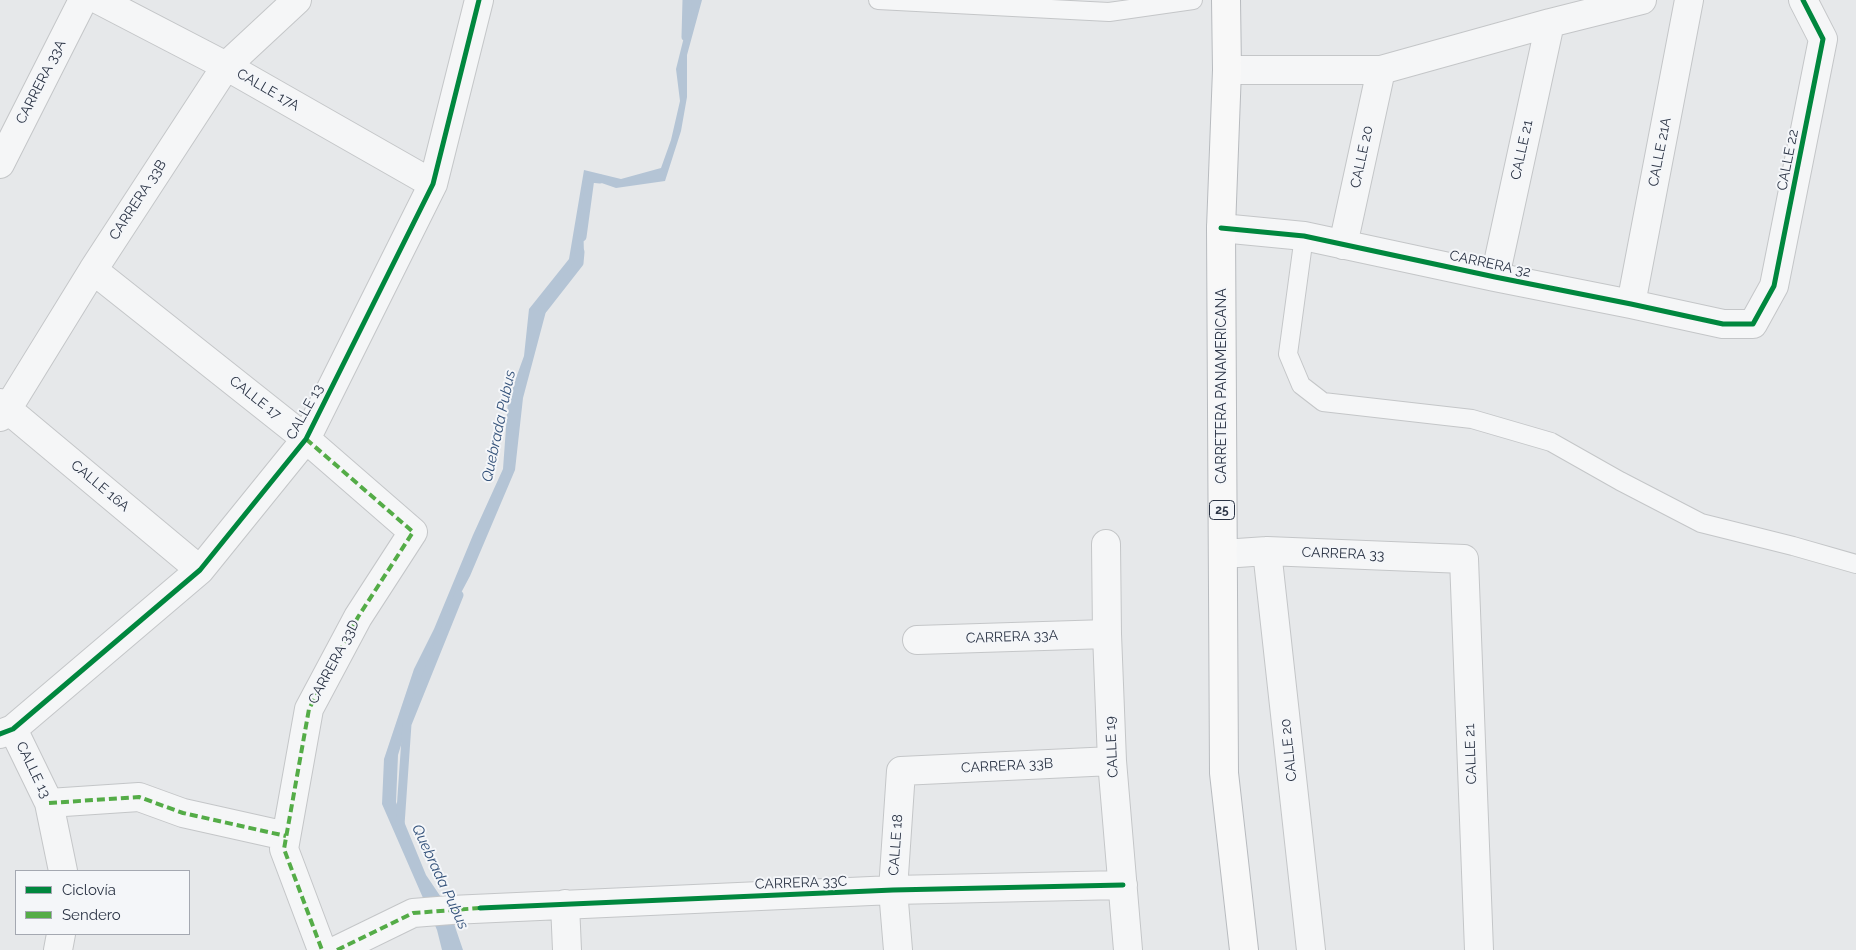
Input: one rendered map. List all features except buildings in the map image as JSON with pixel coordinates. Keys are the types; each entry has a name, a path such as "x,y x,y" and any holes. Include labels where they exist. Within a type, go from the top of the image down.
{"highway":[{"name":"CARRETERA PANAMERICANA","path":"1226,0 1227,70 1221,228 1224,773 1244,950"}],"street":[{"name":"CARRERA 33A","path":"0,164 83,0"},
{"name":"CALLE 17A","path":"99,0 226,66 433,184"},
{"name":"CARRERA 33B","path":"3,409 226,66 297,0"},
{"name":"CALLE 13","path":"62,870 49,803 6,731 200,570 306,439 433,184 479,0"},
{"name":"CALLE 21A","path":"1631,304 1689,0"},
{"name":"CALLE 22","path":"1754,324 1774,286 1823,39 1803,0"},
{"path":"1227,70 1381,70 1637,1"},
{"name":"CALLE 21","path":"1495,277 1550,23"},
{"name":"CALLE 20","path":"1343,245 1381,70"},
{"name":"CARRERA 32","path":"1221,228 1304,236 1723,324 1754,324"},
{"name":"CALLE 17","path":"93,270 306,439 413,532"},
{"name":"CALLE 16A","path":"3,409 200,570"},
{"name":"CARRERA 33D","path":"322,950 284,849 309,709 358,618 413,532"},
{"name":"CALLE 19","path":"1106,544 1106,634 1112,761 1128,950"},
{"name":"CALLE 20","path":"1267,551 1311,950"},
{"name":"CARRERA 33","path":"1223,554 1267,551 1464,559"},
{"name":"CALLE 21","path":"1464,559 1479,950"},
{"name":"CARRERA 33A","path":"918,640 1106,634"},
{"name":"CARRERA 33B","path":"901,771 1112,761"},
{"name":"CALLE 18","path":"898,950 893,890 901,771"},
{"path":"49,803 139,797 183,813 286,836"},
{"name":"CARRERA 33C","path":"337,950 413,913 480,908 893,890 1123,885"},
{"path":"565,904 567,950"},
{"path":"58,950 61,935"}],"lane":[{"path":"878,0 1109,12 1193,0"},
{"path":"1304,236 1288,354 1301,385 1324,402 1472,419 1551,442 1620,481 1701,523 1856,564"}],"water":[{"path":"690,0 702,0 687,55 687,97 681,131 665,181 616,188 590,179 583,215 584,256 549,300 523,398 515,470 470,576 445,623 411,713 398,755 396,802 426,875 449,909 463,950 442,950 437,930 382,804 384,759 414,669 434,629 503,469 508,400 524,356 529,309 569,259 584,170 621,179 661,168 671,140 680,101 676,69 689,17"}],"waterway":[{"name":"Quebrada Pubus","path":"686,37 687,0"},
{"name":"Quebrada Pubus","path":"582,237 590,178 600,179"},
{"name":"Quebrada Pubus","path":"543,309 579,263 580,252"},
{"name":"Quebrada Pubus","path":"400,825 407,724 459,595"}],"marked path":[{"path":"306,439 413,532 358,617 309,709 284,849 322,950"},
{"path":"49,803 139,797 183,813 286,836"},
{"path":"337,950 413,913 480,908"}],"cycle path":[{"path":"0,734 13,729 200,570 306,439 433,184 479,0"},
{"path":"1221,228 1304,236 1723,324 1753,324 1774,286 1823,39 1803,0"},
{"path":"480,908 893,890 1123,885"}]}
